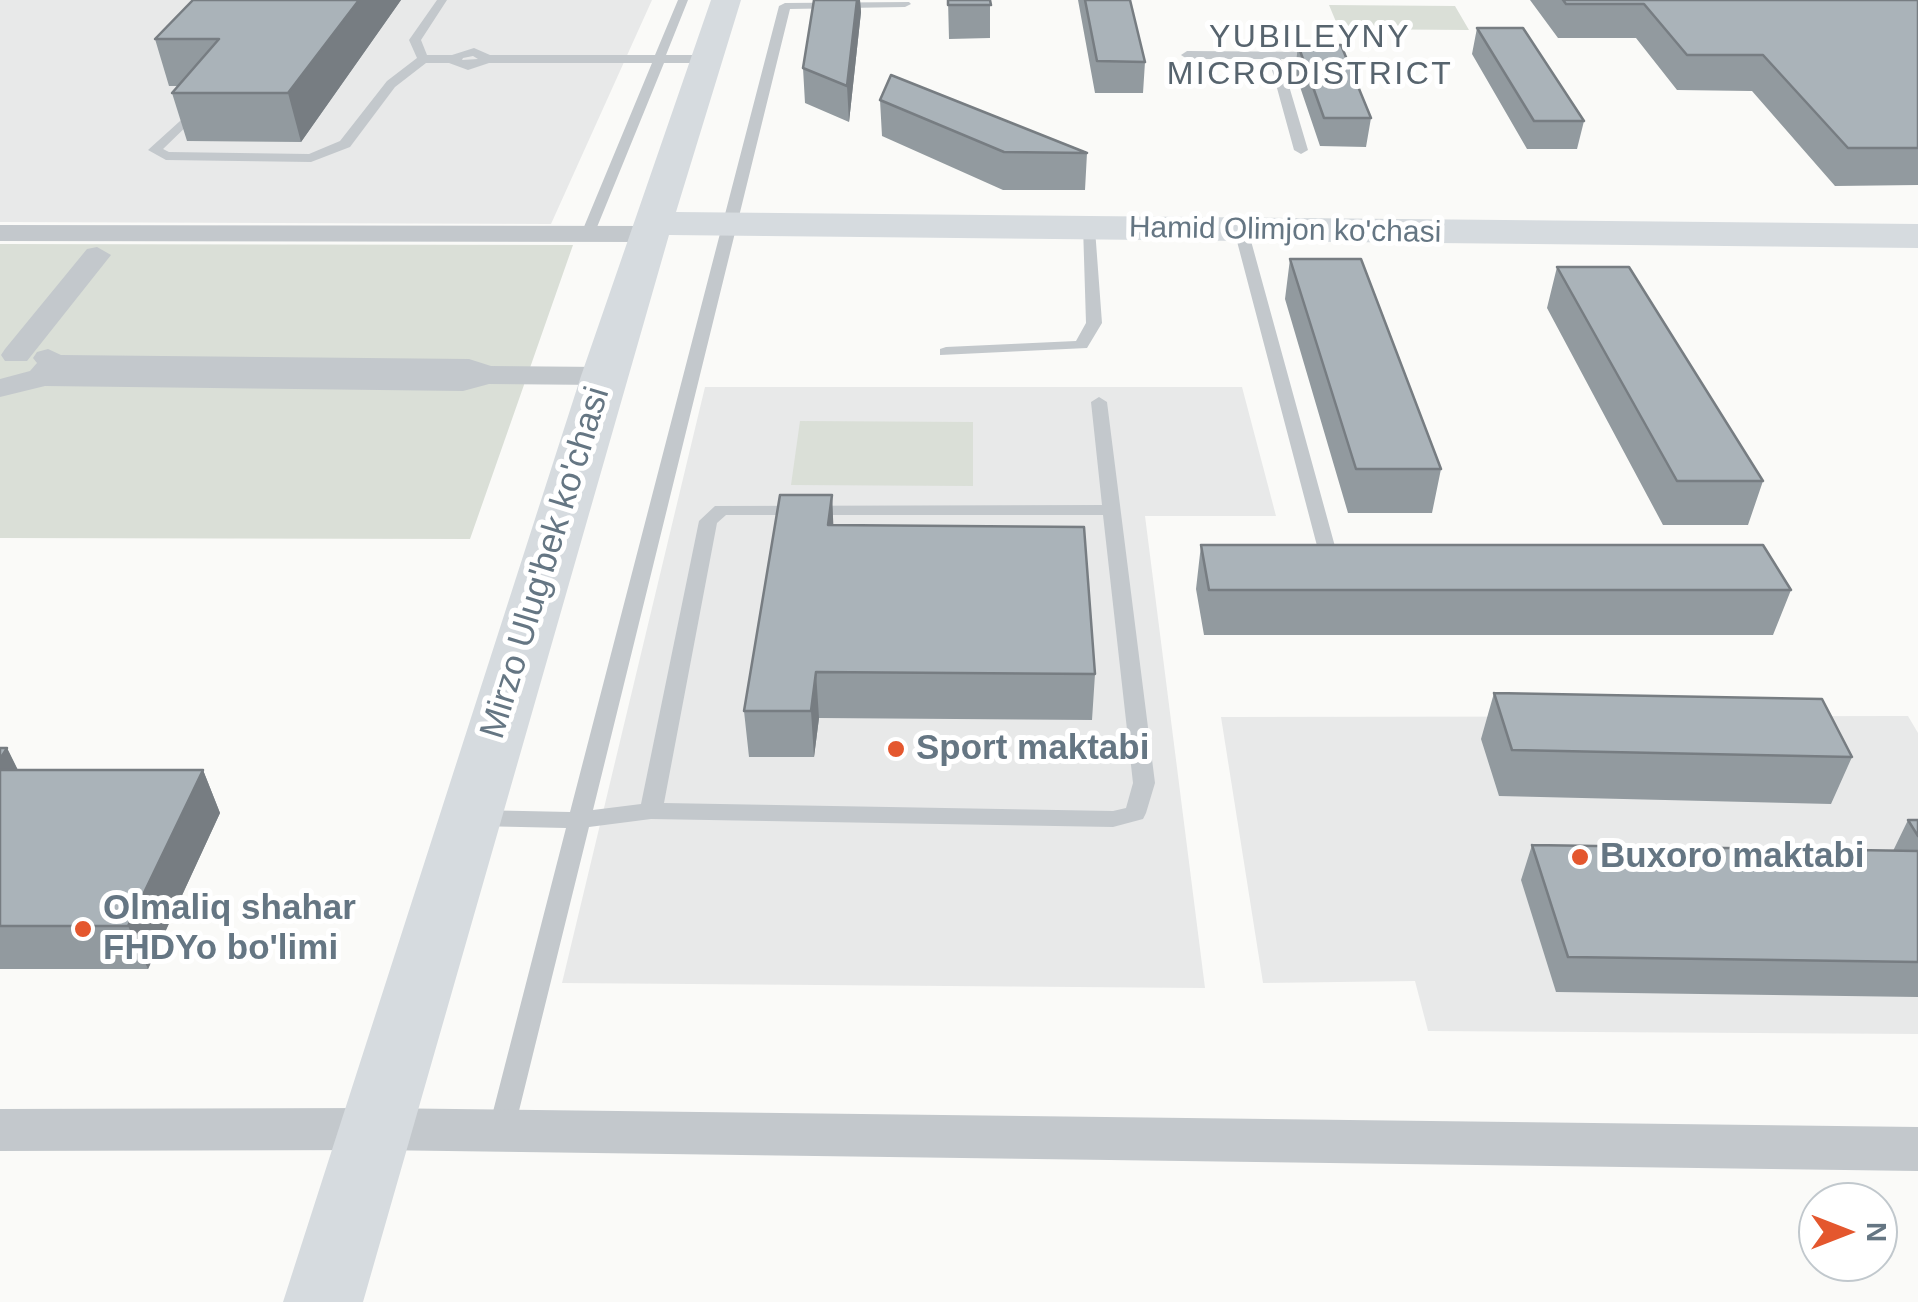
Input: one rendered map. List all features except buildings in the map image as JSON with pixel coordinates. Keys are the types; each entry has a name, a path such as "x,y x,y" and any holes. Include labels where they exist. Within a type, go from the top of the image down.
{"main road":[{"name":"Mirzo Ulug'bek ko'chasi","path":"324,1302 602,376 726,0"},
{"name":"Hamid Olimjon ko'chasi","path":"651,228 728,224 1918,236"}],"street":[{"path":"0,232 588,234 651,228"},
{"path":"21,374 109,255"},
{"path":"21,374 464,382 486,375 602,376"},
{"path":"0,1130 501,1131 1918,1150"}],"lane":[{"path":"422,59 415,40 442,0"},
{"path":"588,234 683,0"},
{"path":"501,1131 785,6 905,4"},
{"path":"1187,55 1328,54 1324,42"},
{"path":"190,116 155,150 166,156 311,158 344,144 391,84 422,59 454,59 474,52 488,59 707,59"},
{"path":"1274,55 1301,150"},
{"path":"946,352 1081,345 1094,323 1088,229"},
{"path":"1241,230 1330,562"},
{"path":"469,818 580,820 650,811 1113,819 1135,812 1144,784 1099,402"},
{"path":"650,811 708,521 720,510 1112,510"}],"shaded area":[{"path":"0,0 652,0 551,224 0,222"},
{"path":"1329,5 1455,6 1469,30 1339,29"},
{"path":"0,244 573,245 470,539 0,538"},
{"name":"Sport maktabi","path":"705,387 1242,387 1276,516 1145,516 1205,988 562,983"},
{"path":"800,421 973,422 973,486 791,485"},
{"name":"Buxoro maktabi","path":"1908,716 1918,733 1918,1034 1428,1031 1415,981 1263,983 1221,717"}],"place":[{"name":"Sport maktabi","path":"896,749"},
{"name":"Buxoro maktabi","path":"1580,857"},
{"name":"Olmaliq shahar FHDYo bo'limi","path":"83,929"}],"district":[{"name":"YUBILEYNY MICRODISTRICT","path":"1310,56"}]}
